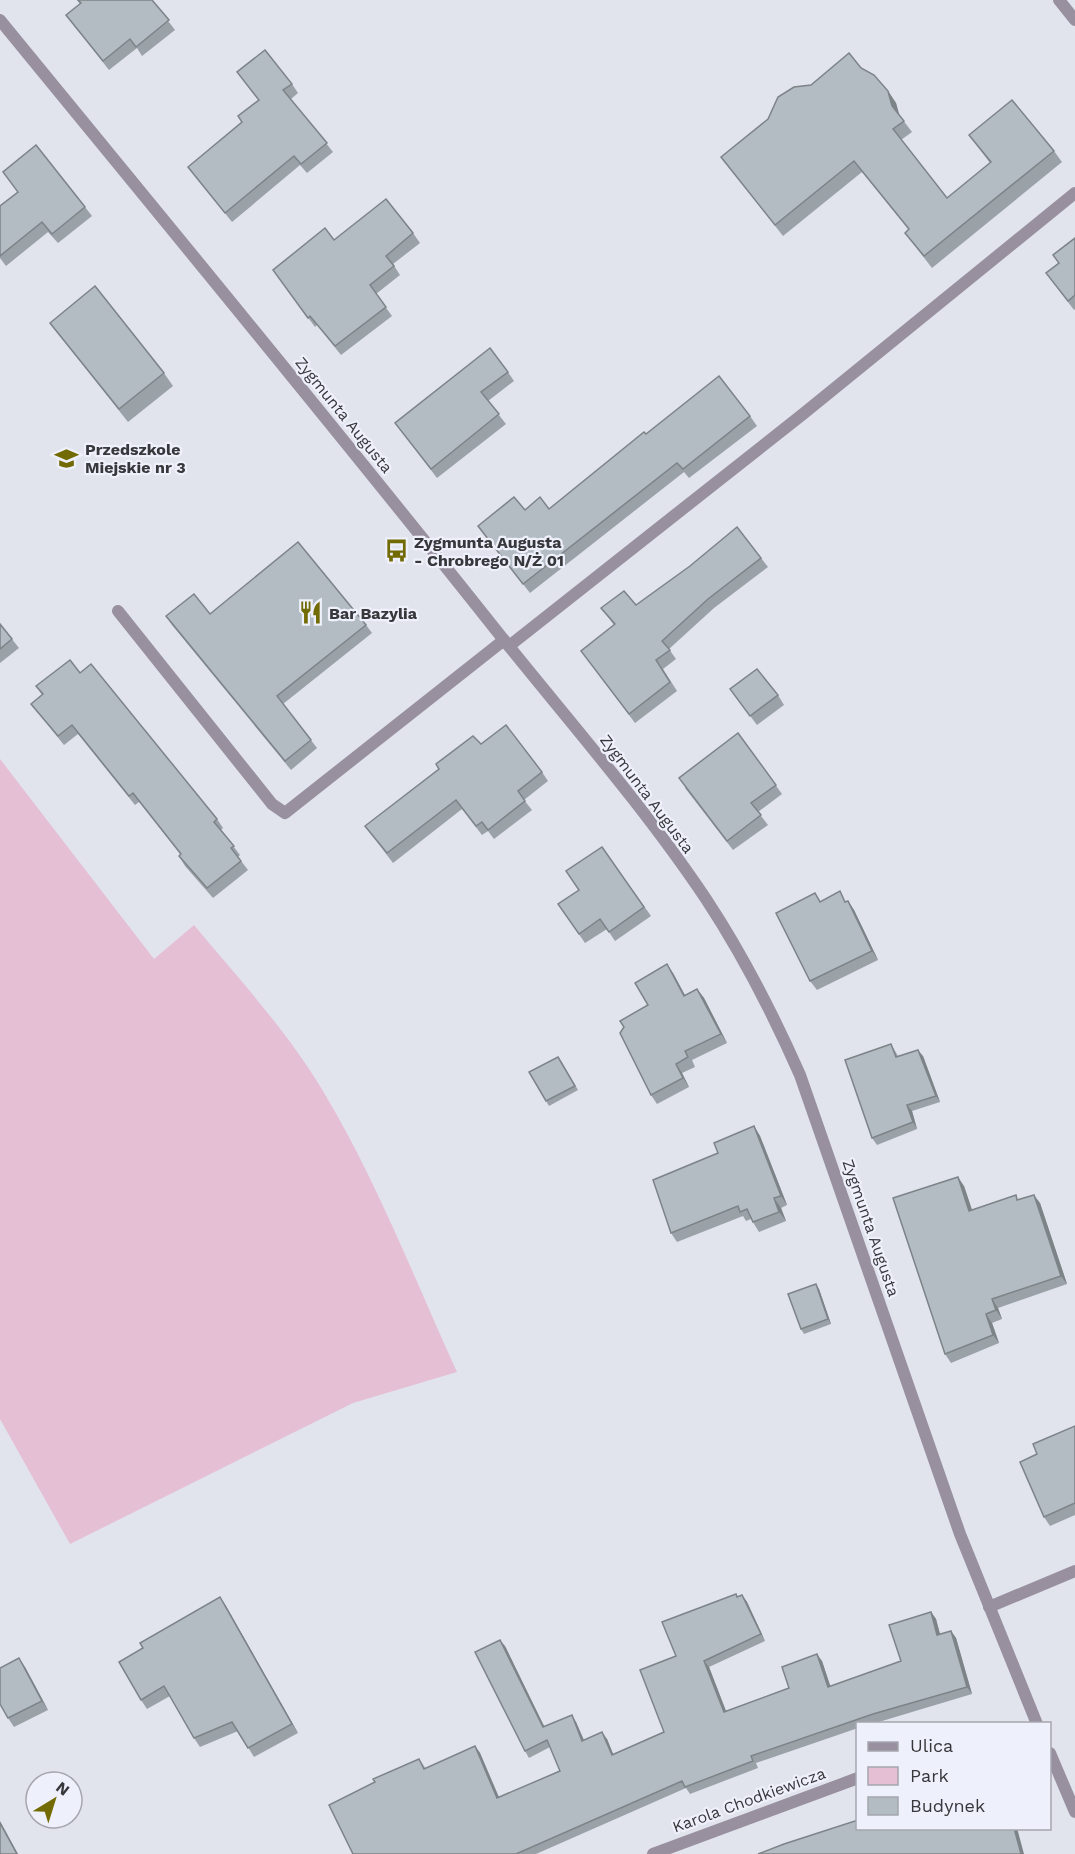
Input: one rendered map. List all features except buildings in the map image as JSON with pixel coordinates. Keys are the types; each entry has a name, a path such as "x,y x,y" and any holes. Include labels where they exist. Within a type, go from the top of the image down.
{"street":[{"path":"1059,0 1075,20"},
{"name":"Zygmunta Augusta","path":"0,20 197,259 620,783 704,897 736,948 777,1023 808,1097 960,1534 1033,1722"},
{"path":"118,611 272,804 280,812 285,813 295,808 803,414 1075,192"},
{"path":"988,1607 1075,1571"},
{"path":"1051,1755 1075,1812"},
{"name":"Karola Chodkiewicza","path":"653,1854 856,1779"}],"green space":[{"path":"0,759 154,959 194,925 294,1047 323,1091 360,1159 394,1229 457,1372 353,1403 70,1544 0,1419"}],"place":[{"name":"Przedszkole Miejskie nr 3","path":"67,458"},
{"name":"Zygmunta Augusta - Chrobrego N/Ż 01","path":"396,551"},
{"name":"Bar Bazylia","path":"311,613"}]}
